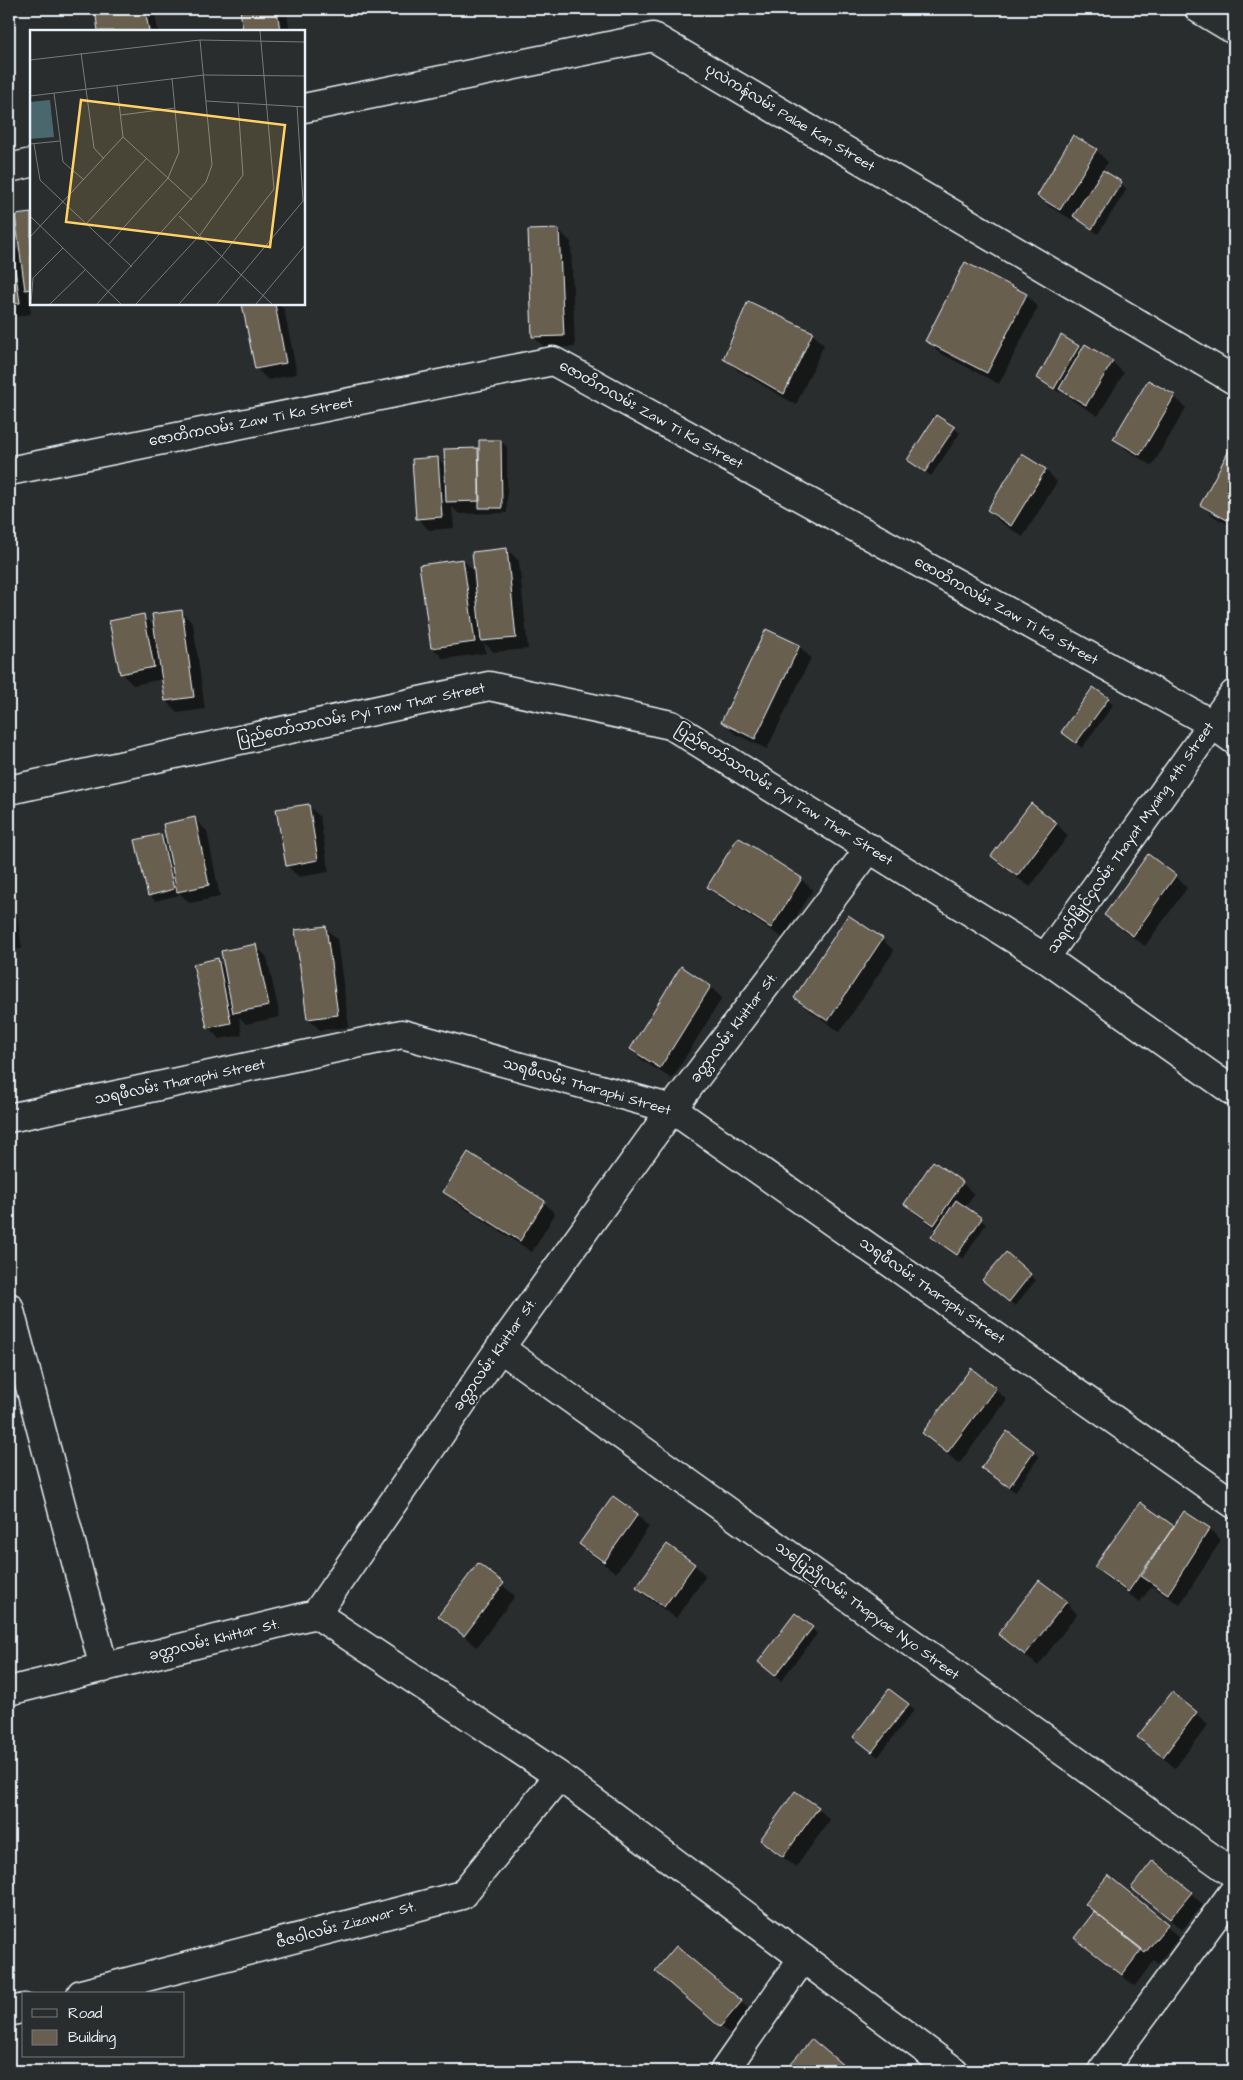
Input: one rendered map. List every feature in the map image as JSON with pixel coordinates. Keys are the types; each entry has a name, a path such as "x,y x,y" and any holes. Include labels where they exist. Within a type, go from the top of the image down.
{"street":[{"path":"1199,9 1234,30"},
{"name":"ပုလဲကန်လမ်း Palae Kan Street","path":"305,108 653,37 1234,380"},
{"path":"9,168 30,163"},
{"name":"ဇောတိကလမ်း Zaw Ti Ka Street","path":"9,471 553,361 1212,724 1234,740"},
{"name":"ပြည်တော်သာလမ်း Pyi Taw Thar Street","path":"9,790 489,686 671,725 1046,958 1234,1092"},
{"name":"သရက်မြိုင်၄လမ်း Thayat Myaing 4th Street","path":"1046,958 1234,694"},
{"name":"ခတ္တာလမ်း Khittar St.","path":"9,1691 316,1614 500,1348 672,1109 870,848"},
{"name":"သရဖီလမ်း Tharaphi Street","path":"9,1118 402,1034 672,1109 1234,1504"},
{"path":"9,1307 104,1668"},
{"name":"သပြေညိုလမ်း Thapyae Nyo Street","path":"500,1348 1234,1874"},
{"path":"316,1614 559,1776 954,2071"},
{"name":"ဇီဇဝါလမ်း Zizawar St.","path":"88,1992 462,1895 559,1776"},
{"path":"1102,2071 1234,1891"},
{"path":"724,2071 803,1958"},
{"path":"9,2012 22,2009"}],"building":[{"path":"95,9 145,9 149,30 98,30"},
{"path":"240,9 277,9 280,30 243,30"},
{"path":"1073,135 1097,149 1060,210 1037,196"},
{"path":"1103,170 1122,182 1092,229 1073,216"},
{"path":"30,213 30,289 25,290 15,215"},
{"path":"559,229 564,336 532,337 528,230"},
{"path":"9,242 11,242 20,303 9,304"},
{"path":"965,262 1027,294 987,373 925,341"},
{"path":"748,301 813,332 784,394 723,359"},
{"path":"242,305 275,305 286,363 255,369"},
{"path":"1061,335 1079,346 1054,389 1037,378"},
{"path":"1085,344 1113,361 1086,405 1059,389"},
{"path":"1148,380 1175,395 1140,455 1113,439"},
{"path":"936,415 955,427 925,472 907,460"},
{"path":"479,440 501,440 502,508 479,508"},
{"path":"1234,441 1234,505 1227,520 1200,505"},
{"path":"478,448 480,501 446,502 444,449"},
{"path":"1022,454 1046,469 1011,526 987,510"},
{"path":"438,457 442,517 416,519 412,459"},
{"path":"507,548 516,638 481,641 472,552"},
{"path":"463,559 475,642 431,648 419,565"},
{"path":"182,610 194,697 165,701 152,614"},
{"path":"144,614 154,667 120,674 109,621"},
{"path":"766,629 800,645 755,739 721,722"},
{"path":"1093,687 1109,698 1076,743 1061,732"},
{"path":"1031,803 1057,823 1017,876 991,856"},
{"path":"309,804 318,860 286,866 276,809"},
{"path":"195,817 209,885 177,892 163,824"},
{"path":"161,834 174,889 148,896 135,840"},
{"path":"738,837 802,878 771,928 707,887"},
{"path":"1148,854 1176,875 1133,936 1104,915"},
{"path":"848,915 883,938 828,1021 794,998"},
{"path":"326,926 338,1015 307,1019 295,930"},
{"path":"256,944 269,1006 233,1013 221,951"},
{"path":"218,958 231,1023 207,1028 193,964"},
{"path":"681,966 711,986 660,1068 630,1049"},
{"path":"468,1152 545,1201 520,1241 443,1192"},
{"path":"933,1161 963,1182 934,1225 904,1204"},
{"path":"956,1200 982,1218 957,1255 931,1237"},
{"path":"1006,1252 1031,1274 1009,1302 982,1280"},
{"path":"971,1368 996,1388 947,1453 922,1433"},
{"path":"1007,1431 1034,1451 1009,1487 981,1468"},
{"path":"613,1496 638,1514 604,1562 579,1544"},
{"path":"1140,1502 1174,1526 1128,1592 1094,1567"},
{"path":"1184,1511 1210,1528 1168,1594 1141,1576"},
{"path":"667,1544 695,1564 664,1607 636,1587"},
{"path":"478,1563 504,1583 464,1636 438,1616"},
{"path":"1039,1580 1067,1601 1025,1655 998,1634"},
{"path":"795,1613 813,1627 775,1676 758,1662"},
{"path":"889,1689 909,1704 872,1752 853,1737"},
{"path":"1172,1692 1197,1712 1163,1757 1137,1737"},
{"path":"795,1791 819,1807 783,1857 760,1840"},
{"path":"1153,1860 1192,1892 1170,1919 1131,1888"},
{"path":"1108,1875 1168,1924 1145,1953 1085,1904"},
{"path":"1094,1912 1142,1949 1122,1975 1074,1938"},
{"path":"676,1946 742,2001 720,2027 655,1971"},
{"path":"812,2039 850,2071 801,2071 791,2063"}]}
